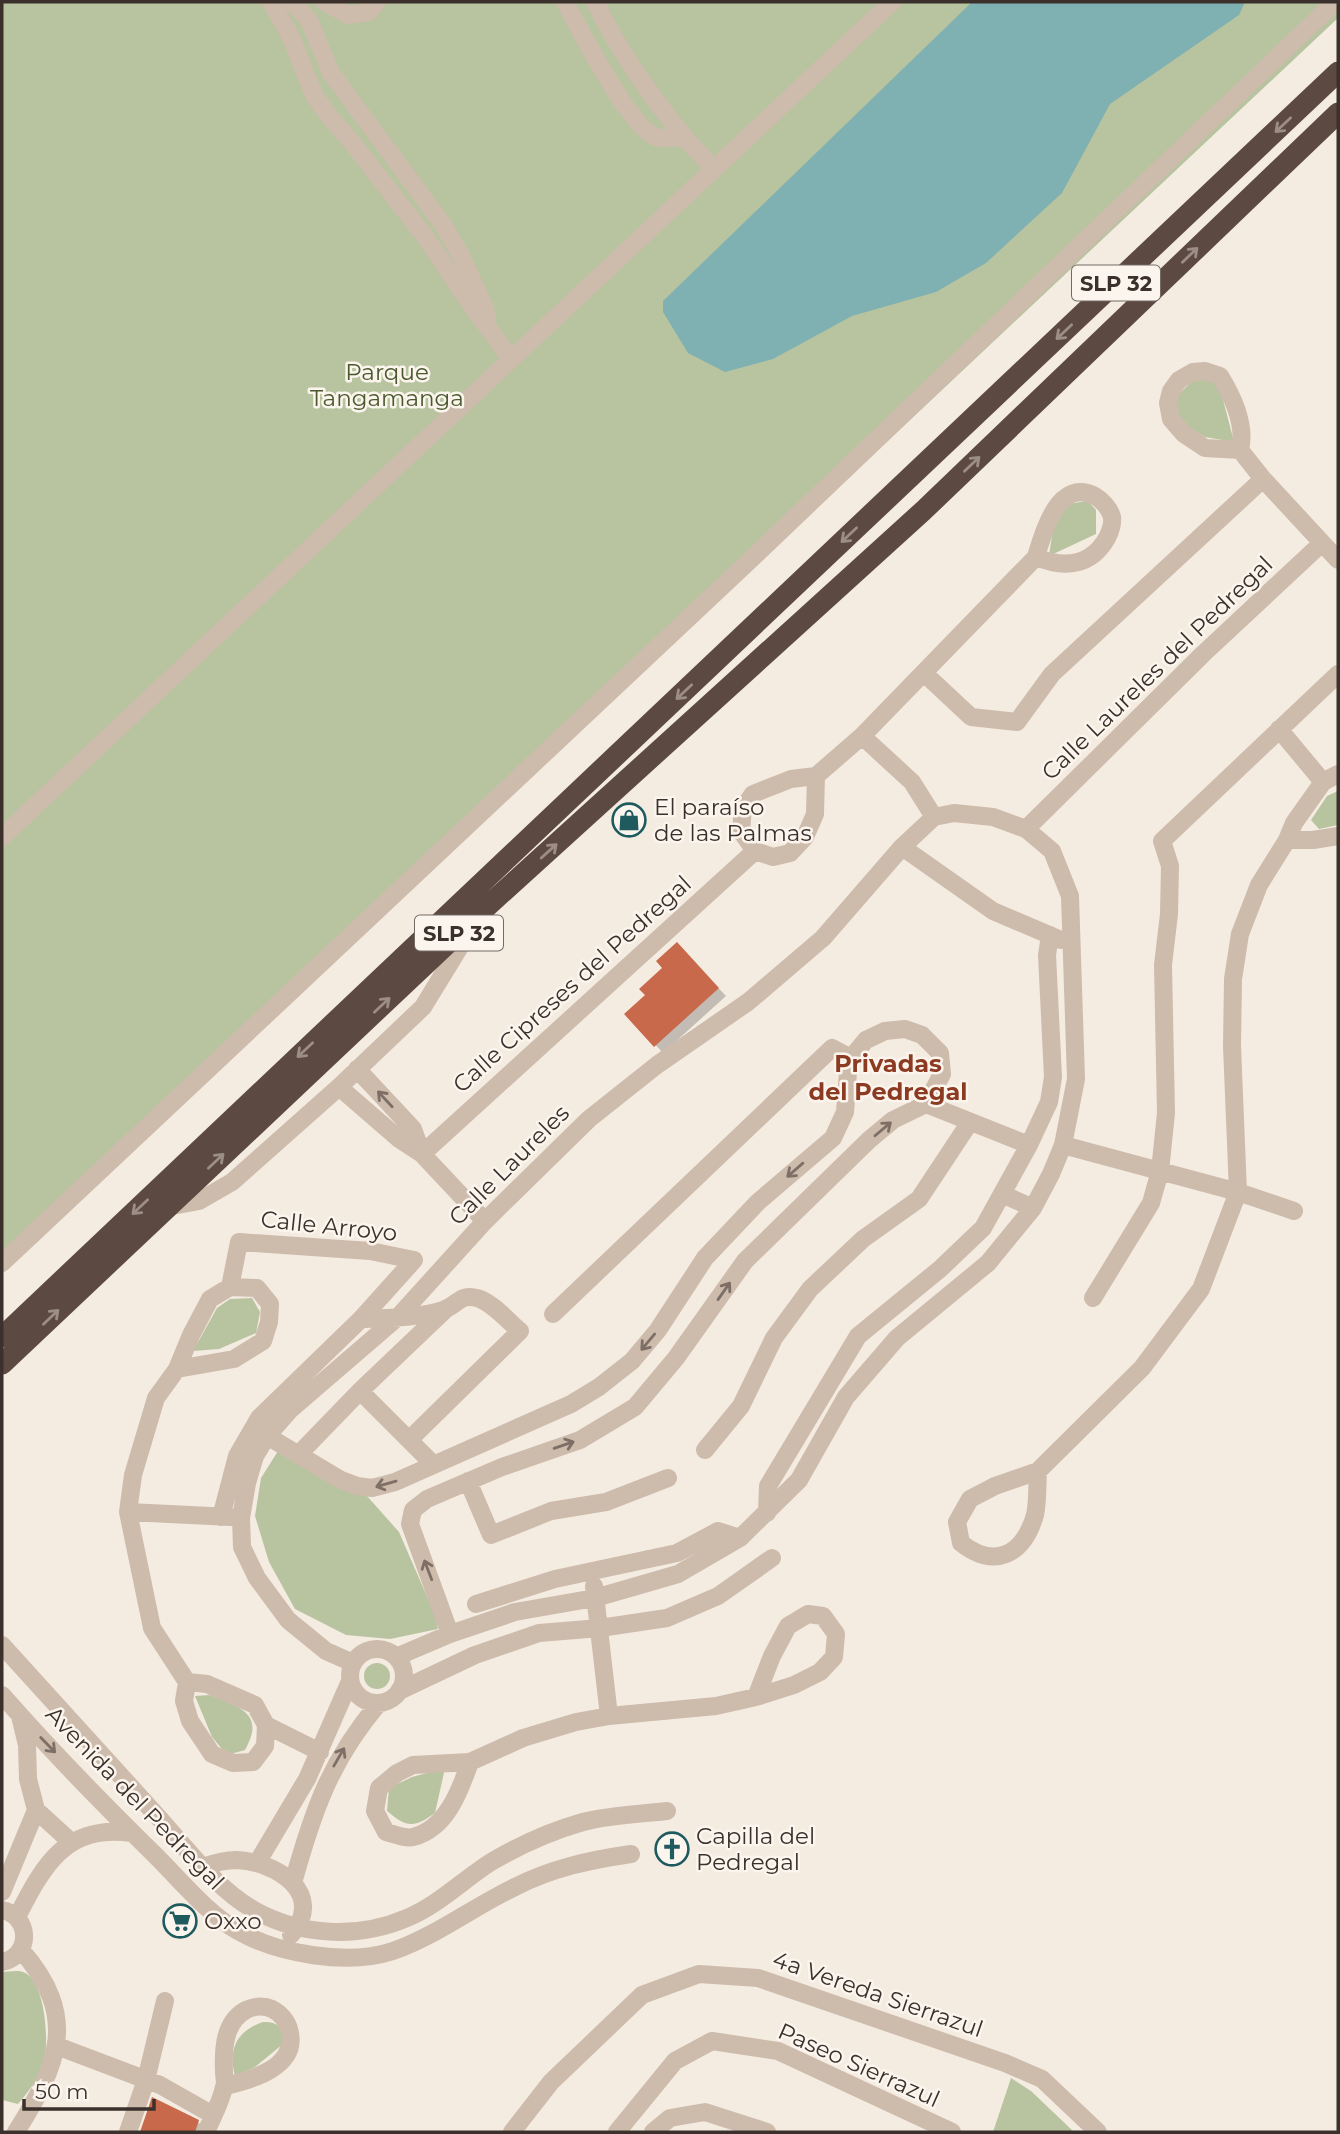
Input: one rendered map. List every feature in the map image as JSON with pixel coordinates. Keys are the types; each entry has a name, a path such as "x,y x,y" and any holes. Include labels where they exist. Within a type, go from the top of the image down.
{"highway":[{"name":"SLP 32","path":"2,1337 1336,73"},
{"name":"SLP 32","path":"2,1364 481,912 923,511 1338,113"}],"street":[{"path":"271,2 291,37 304,74 320,104 429,242 511,359"},
{"path":"292,2 309,20 331,73 444,226 485,308 489,330"},
{"path":"325,2 348,15 369,12 377,2"},
{"path":"565,2 589,49 637,123 657,138 684,136"},
{"path":"595,2 636,75 714,169"},
{"path":"2,837 892,2"},
{"path":"2,1263 735,574 1335,2"},
{"path":"1240,450 1242,439 1238,417 1230,392 1220,376 1205,370 1193,372 1179,380 1171,391 1168,403 1171,419 1184,434 1205,448 1240,450 1263,479 1338,560"},
{"path":"925,674 971,717 1017,722 1052,674 1263,479"},
{"path":"816,776 815,814 805,837 790,853 773,857 755,851 741,831 743,808 753,794 791,779 816,776 862,736 1036,557 1047,521 1063,499 1079,493 1094,495 1105,504 1112,517 1111,531 1100,550 1085,561 1063,564 1036,557"},
{"name":"Calle Laureles del Pedregal","path":"1026,829 1203,654 1322,543"},
{"path":"1093,1298 1151,1203 1160,1171 1166,1114 1163,992 1170,866 1162,841 1338,674"},
{"path":"1038,1471 1035,1515 1023,1538 1011,1552 993,1559 974,1553 961,1544 957,1522 970,1499 995,1486 1038,1471 1142,1368 1201,1289 1238,1192 1232,1046 1233,979 1240,934 1259,885 1287,840 1294,823 1331,778 1279,729"},
{"path":"396,1657 450,1634 514,1612 595,1598 678,1574 740,1538 799,1480 846,1397 897,1338 988,1263 1033,1208 1051,1174 1063,1145 1076,1079 1070,895 1052,851 1026,829 993,817 954,813 934,817 912,782 862,736"},
{"name":"Calle Laureles","path":"351,1672 288,1620 257,1578 242,1547 241,1518 247,1483 255,1456 267,1436 290,1410 398,1317 485,1221 589,1119 657,1065 748,1002 823,938 902,847 934,817"},
{"path":"1287,840 1338,836"},
{"path":"902,847 993,911 1072,944"},
{"name":"Calle Cipreses del Pedregal","path":"422,1154 755,851"},
{"path":"167,1207 199,1201 232,1182 339,1087 423,1007 481,912"},
{"path":"767,1513 768,1486 858,1336 940,1269 983,1228 1029,1145 1049,1102 1053,1077 1046,955 1050,935"},
{"path":"258,1418 267,1436 341,1480 372,1488 395,1482 571,1404 599,1387 632,1361 658,1330 705,1258 758,1202 833,1138 845,1112 848,1072 852,1058 866,1041 885,1031 905,1029 922,1035 940,1053 942,1074 926,1104 893,1120 869,1140 746,1261 676,1358 635,1407 580,1440 468,1481 427,1499 413,1510 411,1524 450,1634"},
{"path":"553,1314 832,1048 852,1058"},
{"path":"357,1069 413,1129 422,1154"},
{"path":"1053,1077 1076,1079"},
{"path":"339,1087 399,1139 422,1154 485,1221"},
{"path":"926,1104 1029,1145"},
{"path":"705,1450 741,1406 774,1338 810,1289 863,1239 919,1199 970,1122"},
{"path":"1063,1145 1238,1192 1294,1212"},
{"path":"1002,1194 1033,1208"},
{"name":"Calle Arroyo","path":"230,1287 239,1242 370,1251 414,1260 361,1318"},
{"path":"940,1269 960,1286"},
{"path":"177,1368 234,1359 263,1341 269,1322 270,1304 257,1288 230,1287 210,1299 177,1368 156,1398 133,1475 128,1512 152,1628 187,1682 184,1701 190,1721 212,1754 233,1763 253,1762 265,1746 266,1725 255,1705 207,1684 187,1682"},
{"path":"299,1454 359,1391 445,1310 461,1298 474,1297 488,1304 520,1331 410,1439"},
{"path":"221,1517 237,1456 258,1418 361,1318 398,1317 445,1310"},
{"path":"878,1320 897,1338"},
{"path":"829,1381 846,1397"},
{"path":"359,1391 433,1464"},
{"path":"782,1461 799,1480"},
{"path":"468,1481 491,1535 551,1511 606,1502 668,1478"},
{"path":"128,1512 241,1518"},
{"path":"476,1604 555,1579 677,1553 718,1531 740,1538"},
{"path":"677,1553 678,1574"},
{"path":"351,1672 355,1693 366,1701 379,1703 475,1655 539,1633 600,1628 667,1618 718,1597 772,1558"},
{"path":"592,1573 609,1716"},
{"path":"510,1593 514,1612"},
{"path":"537,1608 539,1633"},
{"path":"470,1762 461,1787 434,1827 411,1838 386,1832 374,1811 379,1788 412,1765 470,1762 523,1738 576,1722 609,1716 716,1706 756,1697 794,1685 821,1672 834,1657 836,1634 823,1616 808,1614 788,1626 772,1656 756,1697"},
{"name":"Avenida del Pedregal","path":"2,1645 204,1867 241,1902 296,1928 328,1932 355,1931 385,1925 409,1917 436,1902 490,1863 535,1838 585,1822 667,1811"},
{"path":"257,1863 307,1779 361,1654 372,1649 385,1650 396,1657 402,1667 403,1679 399,1691"},
{"name":"Avenida del Pedregal","path":"2,1695 132,1833 221,1919 238,1931 302,1953 355,1957 390,1952 416,1942 513,1887 549,1871 589,1860 631,1854"},
{"path":"277,1946 296,1928 304,1906 301,1894 293,1883 323,1788 348,1743 379,1703"},
{"path":"20,1716 27,1745 28,1779 36,1810 70,1841"},
{"path":"266,1725 320,1752"},
{"path":"307,1779 323,1788"},
{"path":"2,1892 36,1810"},
{"path":"2,1962 9,1961 21,1950 25,1933 9,1913 70,1841 98,1831 132,1833"},
{"name":"Avenida del Pedregal","path":"204,1867 222,1861 257,1863 293,1883"},
{"path":"12,1866 35,1880"},
{"path":"12,2127 48,2075 57,2046 52,2000 39,1970 21,1950"},
{"name":"4a Vereda Sierrazul","path":"512,2132 551,2082 642,1995 699,1974 758,1978 1005,2063 1042,2079 1098,2132"},
{"path":"128,2132 146,2081 165,2001"},
{"path":"206,2132 225,2086 224,2060 231,2023 240,2013 252,2007 260,2006 278,2013 289,2027 290,2034 289,2045 280,2062 258,2078 225,2086"},
{"name":"Paseo Sierrazul","path":"617,2132 675,2061 712,2041 779,2052 952,2132"},
{"path":"57,2046 179,2095 213,2115"},
{"path":"653,2132 670,2118 705,2112 767,2132"}],"green space":[{"name":"Parque Tangamanga","path":"2,2 1338,2 1338,18 2,1273"},
{"path":"1197,376 1219,384 1234,442 1205,437 1182,423 1175,404 1177,396"},
{"path":"1088,501 1096,510 1096,534 1049,556 1055,514 1073,503"},
{"path":"1338,791 1338,825 1319,829 1311,820 1327,796"},
{"path":"252,1298 260,1312 256,1333 219,1349 193,1351 217,1308 230,1299"},
{"path":"280,1448 367,1496 399,1532 435,1615 438,1629 390,1639 346,1635 295,1609 269,1562 255,1516 261,1478"},
{"path":"377,1663 386,1667 390,1676 386,1685 377,1689 368,1685 364,1676 368,1667"},
{"path":"210,1695 231,1703 251,1720 251,1738 245,1750 227,1755 212,1737 195,1696"},
{"path":"445,1768 435,1813 411,1824 400,1821 387,1811 389,1788 412,1777"},
{"path":"21,1971 31,1977 41,1999 46,2028 44,2063 18,2104 2,2100 2,1972"},
{"path":"263,2022 279,2027 283,2044 255,2067 235,2076 233,2058 236,2043 246,2031"},
{"path":"1011,2078 1031,2091 1074,2132 993,2132"}],"water":[{"path":"972,2 1245,2 1239,15 1110,104 1062,193 986,263 936,292 852,316 773,359 725,372 688,353 663,312 663,301"}],"building":[{"path":"677,942 719,988 654,1047 624,1014 645,995 639,989 662,968 656,961"},
{"path":"152,2097 199,2120 195,2132 140,2132"}],"place":[{"name":"El paraíso de las Palmas","path":"629,820"},
{"name":"Capilla del Pedregal","path":"672,1849"},
{"name":"Oxxo","path":"180,1921"}],"district":[{"name":"Privadas del Pedregal","path":"888,1077"}]}
